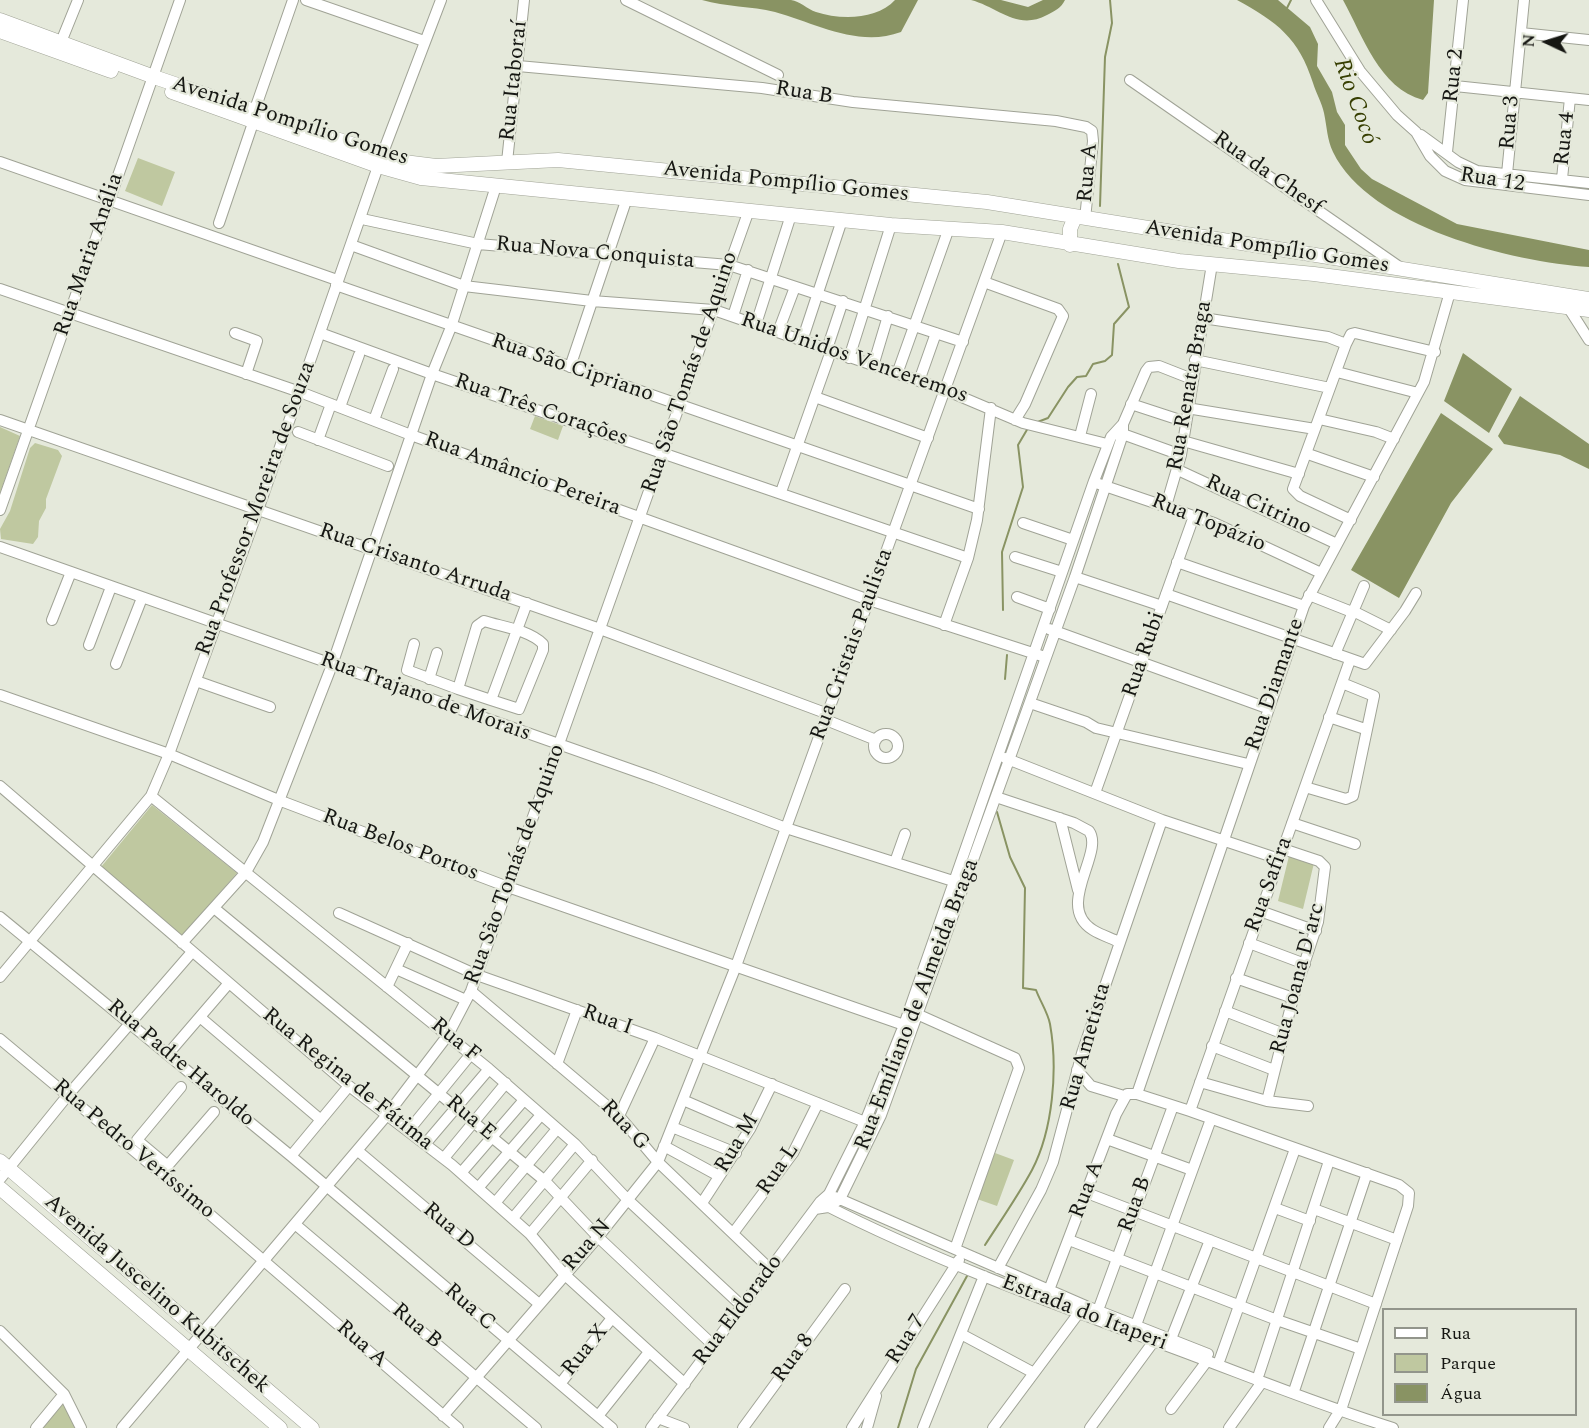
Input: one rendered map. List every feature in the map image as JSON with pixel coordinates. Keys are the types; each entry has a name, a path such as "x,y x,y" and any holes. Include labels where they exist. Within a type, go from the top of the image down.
{"main road":[{"name":"Avenida Pompílio Gomes","path":"0,20 61,42 151,80"},
{"name":"Avenida Pompílio Gomes","path":"0,31 151,80 380,161 421,178 891,225 1002,232 1070,245 1212,264 1589,310"},
{"name":"Avenida Pompílio Gomes","path":"380,161 435,166 567,161 987,202 1589,299"},
{"path":"1044,239 1050,226 1050,213"},
{"path":"1070,245 1070,229 1080,218"},
{"name":"Avenida Juscelino Kubitschek","path":"3,1170 312,1428"},
{"name":"Avenida Juscelino Kubitschek","path":"0,1188 280,1428"}],"street":[{"path":"61,42 78,0"},
{"name":"Rua Maria Anália","path":"0,510 180,0"},
{"path":"219,223 294,0"},
{"path":"306,0 424,41"},
{"name":"Rua Professor Moreira de Souza","path":"0,977 31,943 151,796 170,754 337,283 362,219 380,161 441,0"},
{"name":"Rua Itaboraí","path":"507,162 524,0"},
{"path":"626,0 778,75"},
{"name":"Rua 12","path":"1316,0 1342,47 1368,83 1416,132 1436,164 1457,178 1589,195"},
{"name":"Rua 2","path":"1447,152 1463,0"},
{"name":"Rua 3","path":"1507,174 1524,0"},
{"path":"1521,33 1589,40"},
{"name":"Rua B","path":"518,66 762,88 853,102 1062,122 1090,129"},
{"name":"Rua da Chesf","path":"1130,80 1403,270"},
{"path":"1455,86 1589,100"},
{"name":"Rua 4","path":"1562,179 1570,98"},
{"name":"Rua A","path":"1080,218 1094,141 1094,134 1090,129"},
{"name":"Rua 12","path":"1416,132 1469,168 1589,183"},
{"name":"Rua São Cipriano","path":"0,162 337,283 451,327 679,407 797,444 979,509"},
{"path":"182,943 246,872 258,854 281,801 332,665 432,374 451,327 496,186"},
{"path":"570,367 627,198"},
{"name":"Rua São Tomás de Aquino","path":"122,1428 387,1115 448,1035 469,995 749,210"},
{"path":"756,324 791,215"},
{"name":"Rua Nova Conquista","path":"362,219 478,244 609,253 729,265 888,315 963,342"},
{"path":"802,341 842,219"},
{"path":"849,358 891,225"},
{"path":"897,374 949,228"},
{"name":"Rua Cristais Paulista","path":"701,1057 827,717 1002,232"},
{"name":"Rua Unidos Venceremos","path":"351,245 464,286 714,310 945,390 1019,421 1107,444"},
{"name":"Rua Renata Braga","path":"1166,506 1181,455 1212,264"},
{"path":"733,316 748,270"},
{"path":"984,282 1058,309 1063,316 1019,421"},
{"path":"778,332 795,287"},
{"name":"Rua Amâncio Pereira","path":"0,289 70,315 300,392 411,435 869,600 1040,655"},
{"name":"Rua Diamante","path":"1130,1095 1224,842 1248,764 1304,606 1419,393 1434,352 1450,292"},
{"path":"781,492 815,397 843,301"},
{"path":"1568,307 1588,333"},
{"path":"873,366 888,315"},
{"path":"1203,318 1434,352"},
{"path":"235,333 257,341 246,374"},
{"name":"Rua Três Corações","path":"320,333 432,374 968,558"},
{"path":"919,381 936,333"},
{"path":"1348,339 1308,454 1293,489 1297,494 1351,520"},
{"path":"318,440 359,355"},
{"path":"1195,360 1330,388"},
{"name":"Rua Emíliano de Almeida Braga","path":"821,1206 834,1197 876,1127 918,1017 996,797 1004,757 1030,703 1043,627 1073,540 1131,404 1146,371 1154,365 1192,379"},
{"path":"374,420 393,369"},
{"path":"1337,372 1419,393"},
{"path":"1080,436 1091,394"},
{"path":"815,397 928,438"},
{"path":"1131,404 1186,422"},
{"path":"944,625 968,558 979,509 991,408"},
{"path":"1187,408 1376,432 1394,439"},
{"name":"Rua Crisanto Arruda","path":"0,420 600,629 827,717 876,740"},
{"path":"1120,429 1181,455"},
{"name":"Rua Emíliano de Almeida Braga","path":"834,1197 904,1025 953,881 1004,757 1040,655 1055,631 1075,577 1107,444 1120,429"},
{"path":"298,432 388,466"},
{"path":"1183,441 1299,474"},
{"path":"1308,454 1374,477"},
{"name":"Rua Citrino","path":"1178,470 1337,544"},
{"name":"Rua Topázio","path":"1099,483 1194,516 1321,573"},
{"name":"Rua Rubi","path":"1095,793 1194,516"},
{"path":"1023,523 1073,540"},
{"name":"Rua Trajano de Morais","path":"0,547 786,828 953,881"},
{"path":"1015,557 1062,572"},
{"path":"1177,562 1304,606"},
{"path":"52,620 71,572"},
{"path":"1075,577 1162,606"},
{"path":"1335,654 1364,586"},
{"path":"89,645 111,587"},
{"path":"1166,594 1365,664 1416,593"},
{"path":"1309,595 1353,611 1391,630"},
{"path":"1017,597 1050,609"},
{"path":"116,663 142,598"},
{"path":"491,700 527,603"},
{"path":"414,645 407,670 429,679 458,689 491,700 519,709 531,683 543,644 537,638 484,621 477,626 458,689"},
{"path":"1043,627 1267,708"},
{"path":"429,679 437,654"},
{"name":"Rua Safira","path":"1190,1111 1350,660"},
{"path":"196,681 270,707"},
{"path":"1305,787 1346,799 1353,796 1365,729 1374,696 1342,683"},
{"name":"Rua Belos Portos","path":"0,695 170,754 281,801 508,887 904,1025"},
{"path":"1030,703 1116,733 1248,764"},
{"path":"1329,717 1365,729"},
{"path":"1004,757 1162,820 1224,842 1281,854"},
{"name":"Rua Regina de Fátima","path":"0,786 349,1086 426,1143 513,1218 564,1274 685,1384"},
{"name":"Rua F","path":"151,796 506,1083 592,1160 628,1200 742,1306"},
{"path":"996,797 1085,828 1093,838 1078,890"},
{"path":"1060,818 1078,890 1082,917 1089,926 1119,942"},
{"name":"Rua Ametista","path":"998,1268 1041,1190 1053,1162 1077,1070 1162,820"},
{"path":"1292,823 1355,844"},
{"path":"895,862 905,834"},
{"name":"Rua Joana D'arc","path":"1267,1101 1293,998 1316,931 1325,867 1319,861 1281,854"},
{"name":"Rua E","path":"214,908 545,1181 598,1237 712,1345"},
{"path":"1260,911 1316,931"},
{"name":"Rua I","path":"339,913 477,975 655,1038 876,1127"},
{"name":"Rua Padre Haroldo","path":"0,917 130,1022 327,1187"},
{"path":"387,987 408,943"},
{"path":"1249,943 1305,964"},
{"path":"3,1170 192,952"},
{"name":"Rua G","path":"396,969 469,995 557,1064 619,1116 658,1162 734,1232 770,1269"},
{"path":"1236,978 1293,998"},
{"path":"168,1054 229,983"},
{"path":"557,1064 577,1010"},
{"path":"1225,1011 1284,1034"},
{"path":"918,1017 928,1025"},
{"name":"Rua 7","path":"852,1428 956,1264 1019,1068 1015,1058 918,1017"},
{"path":"201,1018 321,1120"},
{"path":"619,1116 655,1038"},
{"name":"Rua Pedro Veríssimo","path":"0,1040 164,1170 264,1262"},
{"path":"1212,1046 1275,1070"},
{"path":"409,1130 471,1054"},
{"name":"Rua N","path":"443,1416 538,1303 598,1237 658,1162 701,1057"},
{"path":"426,1143 489,1069"},
{"path":"1077,1070 1091,1086 1190,1111 1367,1173 1409,1192 1408,1206 1341,1410 1329,1428"},
{"path":"1200,1082 1267,1101 1308,1106"},
{"path":"444,1158 506,1083"},
{"name":"Rua M","path":"702,1203 736,1153 772,1084"},
{"path":"291,1156 349,1086"},
{"path":"181,1087 137,1140 164,1170 214,1112"},
{"name":"Rua A","path":"1049,1290 1107,1139 1130,1095"},
{"path":"461,1173 524,1100"},
{"path":"683,1100 750,1129"},
{"name":"Rua L","path":"734,1232 793,1153 818,1103"},
{"name":"Rua B","path":"1100,1305 1173,1106"},
{"path":"478,1188 541,1115"},
{"path":"1136,1325 1211,1119"},
{"path":"672,1127 736,1153"},
{"path":"495,1203 557,1129"},
{"path":"1107,1139 1192,1170"},
{"path":"513,1218 575,1144"},
{"path":"664,1146 719,1176"},
{"path":"1220,1359 1258,1259 1295,1149"},
{"name":"Rua D","path":"358,1151 538,1303"},
{"path":"530,1234 592,1160"},
{"path":"1229,1428 1261,1378 1277,1320 1329,1161"},
{"path":"1295,1388 1367,1173"},
{"name":"Rua C","path":"327,1187 612,1428"},
{"path":"1087,1193 1376,1304"},
{"name":"Estrada do Itaperi","path":"834,1197 1136,1325 1157,1338 1207,1361 1295,1388 1352,1415 1394,1428"},
{"name":"Estrada do Itaperi","path":"821,1206 1078,1314 1157,1338 1171,1339 1341,1410"},
{"name":"Rua Eldorado","path":"651,1428 661,1420 712,1345 821,1206"},
{"path":"1275,1208 1310,1221"},
{"path":"1314,1209 1397,1240"},
{"name":"Rua B","path":"296,1225 536,1428"},
{"path":"1069,1240 1277,1320 1361,1349"},
{"path":"1171,1339 1210,1240"},
{"name":"Rua A","path":"264,1262 458,1428"},
{"path":"923,1428 984,1276"},
{"name":"Rua 8","path":"743,1428 845,1289"},
{"path":"993,1428 1078,1314"},
{"name":"Rua X","path":"560,1384 612,1318"},
{"path":"0,1331 64,1394 81,1428"},
{"path":"961,1334 1034,1373"},
{"path":"1090,1428 1157,1338"},
{"path":"598,1416 649,1352"},
{"path":"1171,1409 1207,1361"},
{"path":"867,1428 878,1387"},
{"path":"36,1428 64,1394"},
{"path":"661,1420 684,1428"}],"green space":[{"path":"138,158 175,172 162,206 125,191"},
{"path":"535,416 563,426 558,440 530,429"},
{"path":"0,427 20,436 0,493"},
{"path":"35,443 58,450 62,456 46,499 46,508 39,521 38,537 33,544 1,539 0,529 10,511 30,448"},
{"path":"152,805 237,873 182,936 101,867"},
{"path":"1289,856 1314,863 1303,909 1278,901"},
{"path":"995,1153 1014,1160 997,1206 977,1199"},
{"path":"61,1404 66,1404 77,1428 42,1428"}],"water":[{"path":"702,0 791,0 816,12 847,17 868,15 887,7 895,0 918,0 901,32 869,37 837,32 775,12"},
{"path":"971,0 1001,0 1028,7 1043,0 1065,0 1050,14 1026,20 1008,16"},
{"name":"Rio Cocó","path":"1237,0 1278,0 1310,27 1318,44 1317,66 1332,92 1337,112 1345,125 1345,145 1361,169 1372,179 1457,224 1589,250 1589,267 1558,264 1484,248 1446,236 1410,220 1378,201 1351,178 1333,152 1322,106 1301,54 1275,24"},
{"path":"1343,0 1434,0 1428,93 1423,100 1408,94 1384,73 1374,59"},
{"path":"1463,353 1512,389 1489,433 1444,401"},
{"path":"1520,396 1589,444 1589,469 1560,455 1504,444 1498,436"},
{"path":"1441,413 1493,449 1451,503 1399,598 1351,570"}],"waterway":[{"path":"1100,206 1105,57 1112,23 1110,0"},
{"path":"1287,8 1291,0"},
{"path":"1035,423 1048,418 1077,377 1086,376 1093,364 1105,361 1112,355 1114,324 1129,307 1118,264"},
{"path":"1003,610 1002,552 1023,487 1018,445 1028,428"},
{"path":"1005,679 1007,655"},
{"path":"985,1245 1021,1189 1039,1154 1049,1118 1054,1060 1049,1020 1036,990 1023,988 1025,888 1010,857 997,812"},
{"path":"898,1428 916,1369 967,1276"}]}
